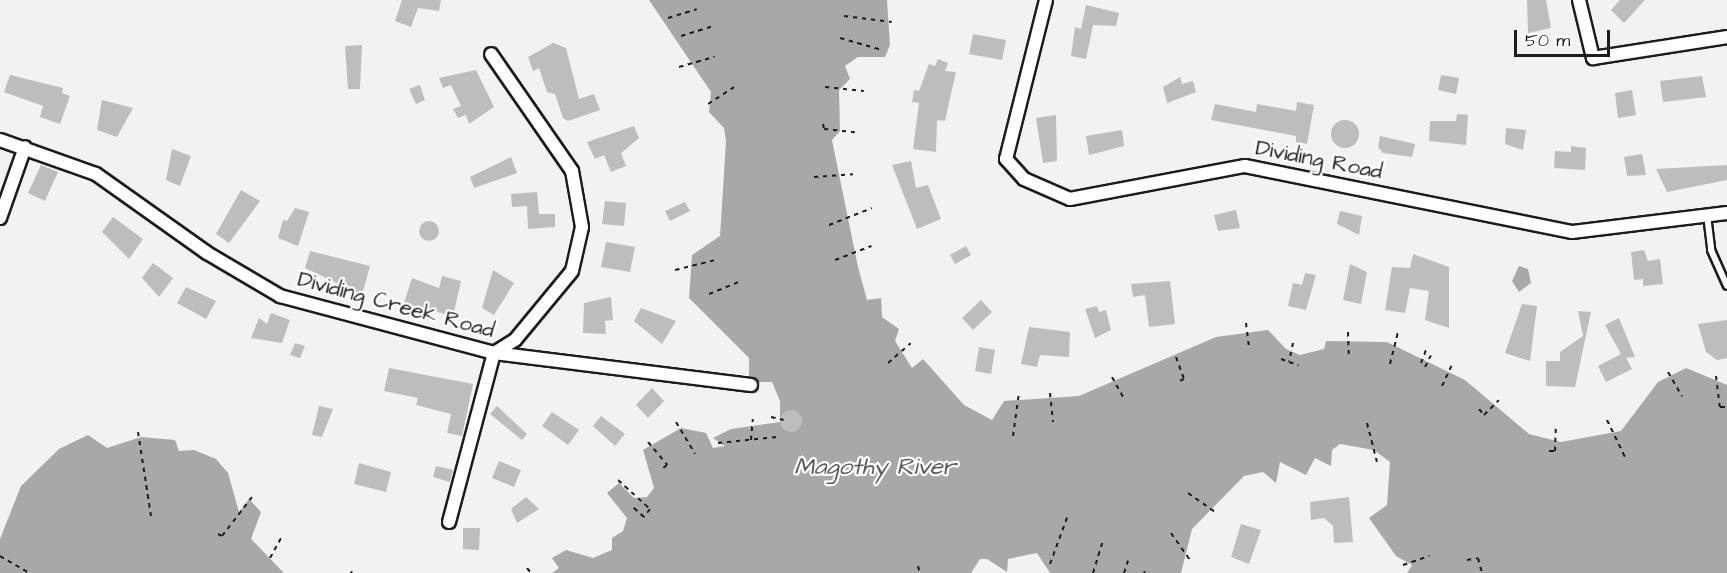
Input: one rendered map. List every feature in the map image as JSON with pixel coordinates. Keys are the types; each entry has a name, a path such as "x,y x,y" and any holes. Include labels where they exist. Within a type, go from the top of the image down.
{"street":[{"name":"Dividing Road","path":"1046,0 1005,159 1024,179 1070,199 1245,166 1572,232 1727,213"},
{"path":"1579,0 1593,58 1727,37"},
{"path":"449,522 494,353 515,340 572,271 582,226 572,171 491,54"},
{"name":"Dividing Creek Road","path":"0,140 96,174 207,253 280,296 494,353 751,385"},
{"path":"0,218 25,147"}],"lane":[{"path":"1707,215 1711,250 1727,286"}],"path":[{"path":"668,18 697,9"},
{"path":"844,16 892,22"},
{"path":"681,36 714,26"},
{"path":"840,38 879,49"},
{"path":"679,67 715,57"},
{"path":"708,104 734,87"},
{"path":"825,87 864,91"},
{"path":"823,124 824,129 855,132"},
{"path":"814,177 853,174"},
{"path":"829,225 872,208"},
{"path":"834,260 871,246"},
{"path":"675,270 719,259"},
{"path":"709,294 741,281"},
{"path":"1246,323 1249,346"},
{"path":"1348,332 1350,357"},
{"path":"1390,364 1398,333"},
{"path":"888,363 911,343"},
{"path":"1289,362 1293,343"},
{"path":"1421,363 1426,350"},
{"path":"1425,367 1431,355"},
{"path":"1176,357 1184,379 1179,381"},
{"path":"1281,359 1299,365"},
{"path":"1442,386 1452,365"},
{"path":"1668,372 1682,396"},
{"path":"1716,376 1720,407 1725,407"},
{"path":"1112,377 1125,400"},
{"path":"1013,436 1019,393"},
{"path":"1050,393 1053,422"},
{"path":"1479,410 1484,415 1499,400"},
{"path":"771,417 784,420"},
{"path":"751,440 753,419"},
{"path":"1607,420 1625,458"},
{"path":"676,422 695,454"},
{"path":"1366,423 1377,462"},
{"path":"1549,451 1555,452 1556,426"},
{"path":"138,432 151,516"},
{"path":"718,443 777,438"},
{"path":"648,442 667,465 662,469"},
{"path":"618,480 650,509 644,517 633,507"},
{"path":"1188,493 1215,512"},
{"path":"218,534 222,536 252,497"},
{"path":"1050,564 1068,514"},
{"path":"1171,532 1189,559"},
{"path":"270,558 283,535"},
{"path":"1094,573 1103,540"},
{"path":"0,556 30,573"},
{"path":"1403,565 1430,556"},
{"path":"1467,560 1478,558 1482,573"},
{"path":"1124,573 1128,561"},
{"path":"918,566 920,573"},
{"path":"527,568 531,573"}],"water":[{"name":"Magothy River","path":"649,0 887,0 890,45 885,57 858,57 845,66 850,79 839,90 840,131 832,140 858,267 867,300 881,298 882,317 899,329 895,341 912,368 923,359 964,405 992,420 1004,401 1079,396 1216,337 1268,330 1286,349 1300,355 1324,349 1326,341 1387,342 1465,380 1529,434 1561,442 1621,431 1658,382 1686,368 1727,385 1727,573 1407,573 1412,565 1396,556 1369,518 1387,505 1390,462 1374,450 1340,444 1332,450 1331,466 1315,458 1306,475 1280,462 1276,483 1263,472 1244,476 1192,529 1181,573 1050,573 1037,553 1008,559 1007,572 987,559 980,559 971,573 552,573 559,568 552,558 566,550 593,558 612,550 612,538 623,531 627,518 607,493 619,483 634,498 647,497 654,488 643,450 681,428 706,433 713,448 725,446 713,438 731,429 780,422 780,401 772,382 749,382 749,358 689,298 692,255 720,236 726,141 724,128 709,112 711,92"},
{"path":"1519,266 1528,269 1531,283 1519,292 1512,281"},
{"path":"88,435 107,448 141,437 175,440 179,451 194,450 216,459 228,473 239,512 249,499 261,512 251,539 284,573 0,573 0,539 21,486 59,449"}],"building":[{"path":"402,0 441,0 439,11 418,8 411,27 395,21"},
{"path":"1527,0 1546,0 1551,28 1528,33"},
{"path":"1620,0 1645,0 1624,23 1611,10"},
{"path":"1086,5 1119,13 1116,26 1093,25 1086,59 1071,56 1075,27 1081,29"},
{"path":"973,34 1006,40 1002,60 969,54"},
{"path":"553,43 566,48 579,99 594,94 600,110 568,121 563,118 555,94 547,92 539,68 533,71 528,57"},
{"path":"362,45 360,89 348,89 345,46"},
{"path":"938,59 948,63 945,71 956,72 945,121 937,120 936,152 913,149 919,103 912,102 914,90 919,91 929,64 935,66"},
{"path":"476,70 494,107 469,124 466,115 458,118 453,109 461,106 451,85 443,88 439,78"},
{"path":"10,75 63,88 62,93 70,96 60,124 40,117 43,106 4,92"},
{"path":"1441,75 1459,78 1456,94 1438,90"},
{"path":"1702,76 1706,97 1663,102 1660,81"},
{"path":"1180,77 1182,84 1193,81 1196,92 1167,103 1163,87"},
{"path":"420,85 425,100 416,104 409,89"},
{"path":"1632,90 1636,115 1618,118 1615,93"},
{"path":"102,100 133,108 117,137 97,130"},
{"path":"1297,102 1314,105 1307,144 1296,142 1296,136 1211,120 1215,104 1256,112 1257,104 1296,111"},
{"path":"1457,114 1468,115 1466,145 1429,141 1430,121 1456,121"},
{"path":"1056,115 1057,161 1043,163 1036,118"},
{"path":"1345,120 1355,124 1359,134 1355,144 1345,148 1335,144 1331,134 1335,124"},
{"path":"634,126 639,138 621,153 626,166 611,172 604,155 595,159 587,142"},
{"path":"1506,128 1526,130 1523,150 1505,144"},
{"path":"1122,130 1124,146 1089,155 1086,136"},
{"path":"1380,136 1415,144 1412,157 1383,153 1378,147"},
{"path":"1571,146 1586,148 1585,170 1554,168 1555,151 1571,152"},
{"path":"172,149 191,156 180,186 166,180"},
{"path":"1642,154 1646,175 1627,176 1624,157"},
{"path":"511,157 517,173 474,188 470,177"},
{"path":"911,161 916,188 928,185 941,219 917,229 892,165"},
{"path":"41,165 58,172 45,201 28,193"},
{"path":"1727,165 1727,180 1667,192 1656,169"},
{"path":"241,190 260,201 229,243 216,234"},
{"path":"537,192 539,214 555,214 555,227 528,229 527,206 512,207 511,194"},
{"path":"605,201 626,203 624,226 602,224"},
{"path":"685,202 690,211 670,221 665,211"},
{"path":"295,208 309,212 298,246 278,238 283,220 287,221"},
{"path":"1236,210 1240,228 1218,231 1214,215"},
{"path":"1340,211 1362,216 1359,235 1337,224"},
{"path":"113,217 143,239 129,259 102,232"},
{"path":"429,221 436,224 439,231 436,238 429,241 422,238 419,231 422,224"},
{"path":"606,242 635,247 630,272 601,267"},
{"path":"966,246 971,255 955,264 950,255"},
{"path":"1644,250 1648,261 1660,259 1663,284 1643,286 1643,279 1634,280 1631,252"},
{"path":"310,251 370,266 362,295 305,268"},
{"path":"1413,254 1449,267 1449,328 1425,320 1429,291 1410,288 1405,313 1385,310 1392,267 1410,268"},
{"path":"153,263 173,278 159,297 142,278"},
{"path":"1350,264 1367,272 1361,304 1343,300"},
{"path":"493,270 514,283 494,315 482,308"},
{"path":"1305,273 1316,275 1306,310 1288,306 1293,283 1302,285"},
{"path":"442,276 461,281 453,316 404,303 412,278 439,288"},
{"path":"1170,281 1175,324 1149,327 1145,295 1133,297 1131,284"},
{"path":"186,287 216,301 206,319 177,303"},
{"path":"611,297 613,320 605,321 606,334 583,333 584,303"},
{"path":"981,300 992,312 973,330 962,318"},
{"path":"1522,304 1537,306 1530,361 1505,353"},
{"path":"1097,306 1099,312 1106,310 1111,330 1095,338 1085,309"},
{"path":"641,308 676,321 662,344 634,321"},
{"path":"1578,311 1591,312 1575,387 1546,386 1546,361 1560,361 1560,352 1583,336"},
{"path":"271,313 290,320 282,343 251,338 259,318 267,324"},
{"path":"1619,318 1635,357 1626,358 1632,369 1606,382 1598,366 1621,354 1605,325"},
{"path":"1727,320 1727,358 1717,360 1706,352 1698,324"},
{"path":"1029,327 1070,332 1069,357 1040,355 1037,367 1021,364"},
{"path":"295,343 305,346 300,358 290,355"},
{"path":"979,347 995,350 991,374 975,371"},
{"path":"389,368 473,384 462,436 447,433 451,414 416,405 418,398 384,391"},
{"path":"652,388 664,401 648,418 636,405"},
{"path":"319,406 333,409 322,437 312,435"},
{"path":"497,406 527,434 522,440 490,414"},
{"path":"791,410 799,413 802,421 799,429 791,432 783,429 780,421 783,413"},
{"path":"552,412 579,430 568,445 542,426"},
{"path":"601,416 625,434 615,446 593,426"},
{"path":"499,461 521,470 514,487 492,478"},
{"path":"359,463 391,472 386,492 354,484"},
{"path":"436,466 453,470 450,482 433,477"},
{"path":"526,497 539,509 517,523 511,509"},
{"path":"1349,497 1353,542 1334,543 1333,526 1324,518 1311,520 1310,502"},
{"path":"1241,524 1261,530 1249,564 1231,557"},
{"path":"463,528 480,528 479,550 463,549"}]}
